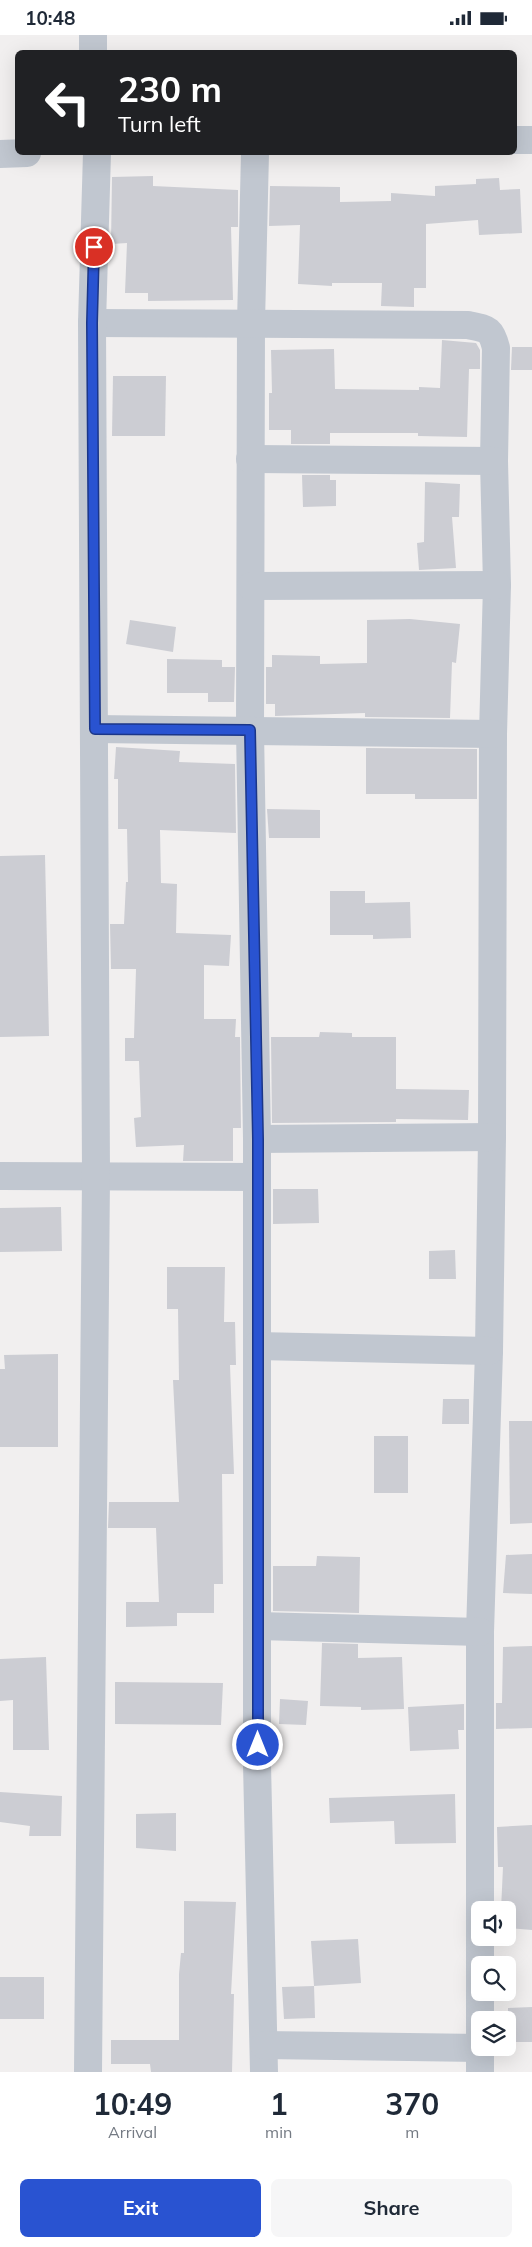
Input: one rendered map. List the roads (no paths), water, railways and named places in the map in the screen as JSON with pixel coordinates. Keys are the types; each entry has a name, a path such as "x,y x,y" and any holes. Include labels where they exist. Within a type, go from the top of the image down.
{"street":[{"path":"92,35 93,50"},
{"path":"517,140 532,140"},
{"path":"0,154 15,153"},
{"path":"88,2072 96,1176 92,323 97,155"},
{"path":"255,155 251,323 250,730 258,1139 256,1177 258,1764 264,2072"},
{"path":"92,323 468,325 486,328 493,336 496,348 492,1137 489,1351 480,1632 480,2011"},
{"path":"250,459 494,461"},
{"path":"251,586 496,585"},
{"path":"95,729 493,734"},
{"path":"258,1139 492,1137"},
{"path":"0,1177 256,1177"},
{"path":"258,1346 489,1351"},
{"path":"258,1626 480,1632"},
{"path":"264,2045 471,2048"},
{"path":"480,2056 480,2072"}]}
